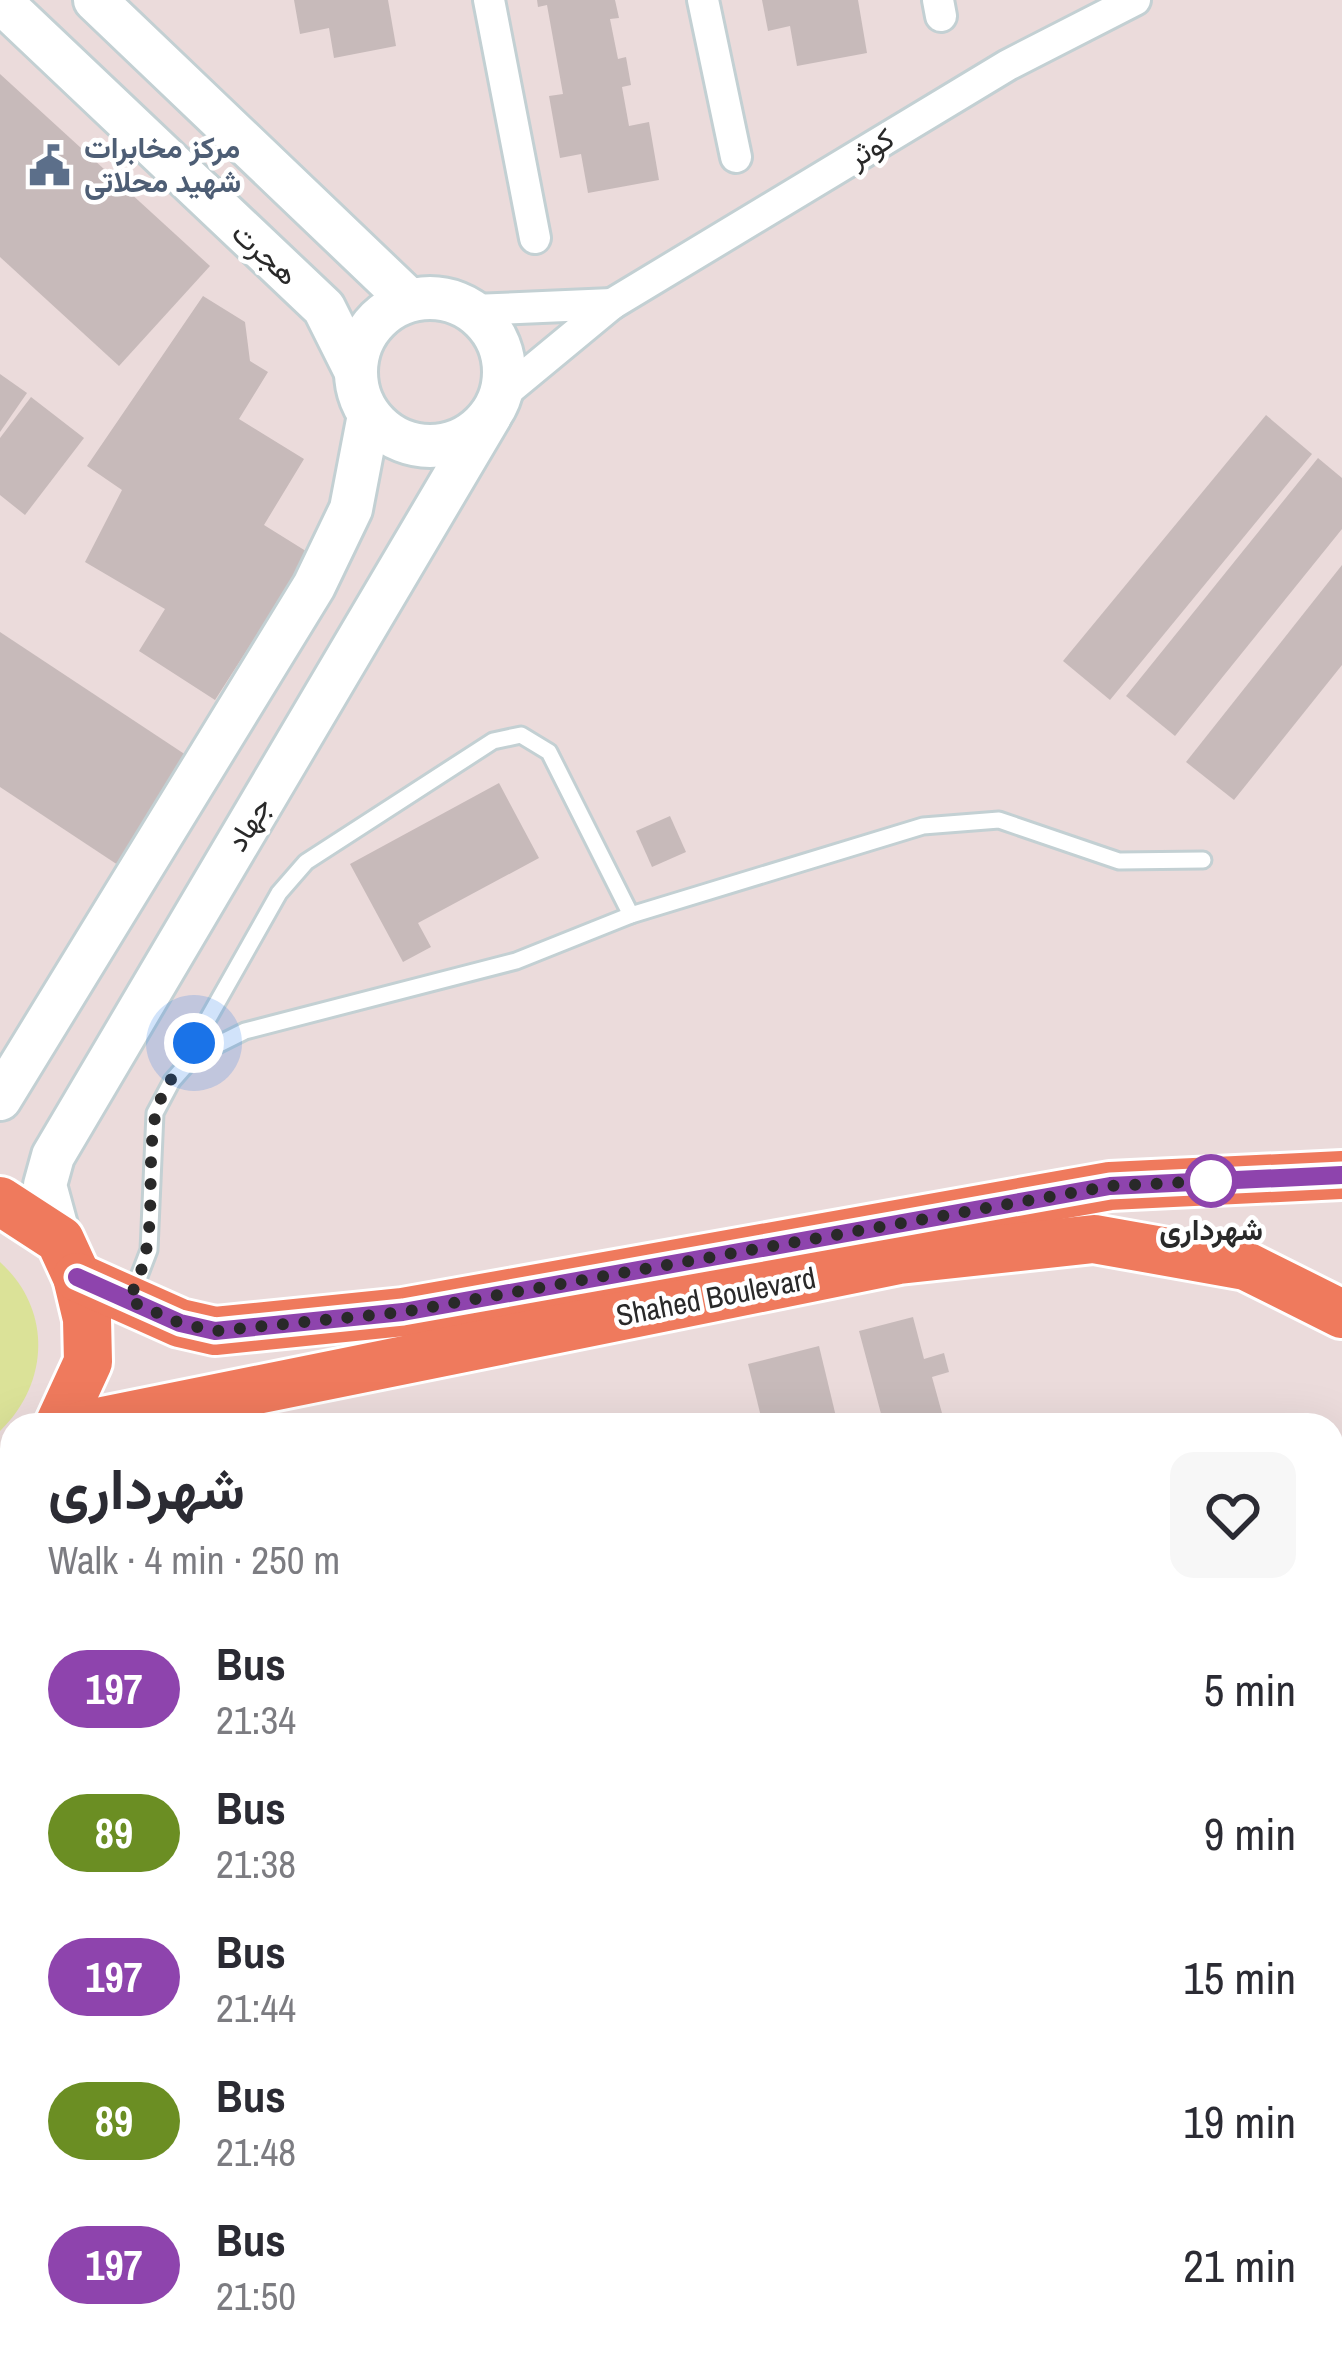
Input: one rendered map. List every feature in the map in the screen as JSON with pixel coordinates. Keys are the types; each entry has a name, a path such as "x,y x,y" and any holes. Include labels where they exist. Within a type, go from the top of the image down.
{"main road":[{"path":"95,0 409,300"},
{"name":"هجرت","path":"0,1 325,308 356,370"},
{"path":"409,300 453,300 472,310 490,327 501,348 505,371 496,405 474,433 453,443 429,447 406,443 385,432 358,393 356,370 371,326 388,310 409,300"},
{"name":"جهاد","path":"69,1258 44,1186 53,1156 496,405"},
{"path":"0,1099 314,586 351,509 369,415"},
{"name":"Shahed Boulevard","path":"0,1201 128,1300 180,1323 215,1331 403,1312 1110,1186 1342,1175"},
{"name":"Shahed Boulevard","path":"142,1413 899,1260 1094,1239 1246,1266 1342,1314"},
{"path":"65,1413 88,1362 87,1319 69,1258"}],"street":[{"path":"489,0 535,238"},
{"path":"704,0 736,157"},
{"name":"کوثر","path":"496,405 612,304 1008,65 1135,0"},
{"name":"کوثر","path":"472,310 612,304"}],"lane":[{"path":"128,1300 143,1275 149,1250 155,1113 279,892 306,862 493,741 521,735 550,752 631,915"},
{"path":"172,1081 194,1057 245,1031 516,961 631,915 923,826 999,820 1119,861 1203,860"}],"green space":[{"path":"0,1262 29,1302 38,1347 28,1392 15,1413 0,1413"}],"building":[{"path":"294,0 388,0 396,46 334,58 329,28 300,34"},
{"path":"537,0 615,0 619,18 610,19 618,59 626,57 631,85 622,87 629,126 649,122 659,180 588,193 581,154 560,158 549,96 563,94 547,5 538,7"},
{"path":"762,0 858,0 867,53 797,66 790,26 768,31"},
{"name":"مرکز مخابرات شهید محلاتی","path":"0,74 210,266 119,366 0,257"},
{"path":"203,296 245,322 250,361 268,372 239,419 304,459 264,525 309,553 215,700 139,651 165,609 85,562 122,490 87,466"},
{"path":"0,374 27,393 0,432"},
{"path":"31,397 84,438 25,515 0,495 0,438"},
{"path":"1266,415 1312,454 1110,700 1063,661"},
{"path":"1318,458 1342,478 1342,529 1175,736 1126,696"},
{"path":"1342,565 1342,665 1234,800 1186,762"},
{"path":"0,632 192,759 121,867 0,787"},
{"path":"499,783 539,858 418,923 431,947 403,962 350,864"},
{"path":"670,816 686,852 652,867 636,831"},
{"path":"913,1317 924,1359 944,1353 949,1372 932,1377 942,1413 881,1413 859,1331"},
{"path":"819,1346 835,1413 760,1413 748,1364"}],"bus line":[{"name":"197","path":"77,1277 180,1323 215,1331 403,1312 1110,1186 1342,1175"}],"place":[{"name":"مرکز مخابرات شهید محلاتی","path":"50,165"},
{"name":"شهرداری","path":"1211,1181"}],"route":[{"path":"194,1043 155,1113 149,1250 143,1275 128,1300 180,1323 215,1331 403,1312 1110,1186 1211,1181"}]}
